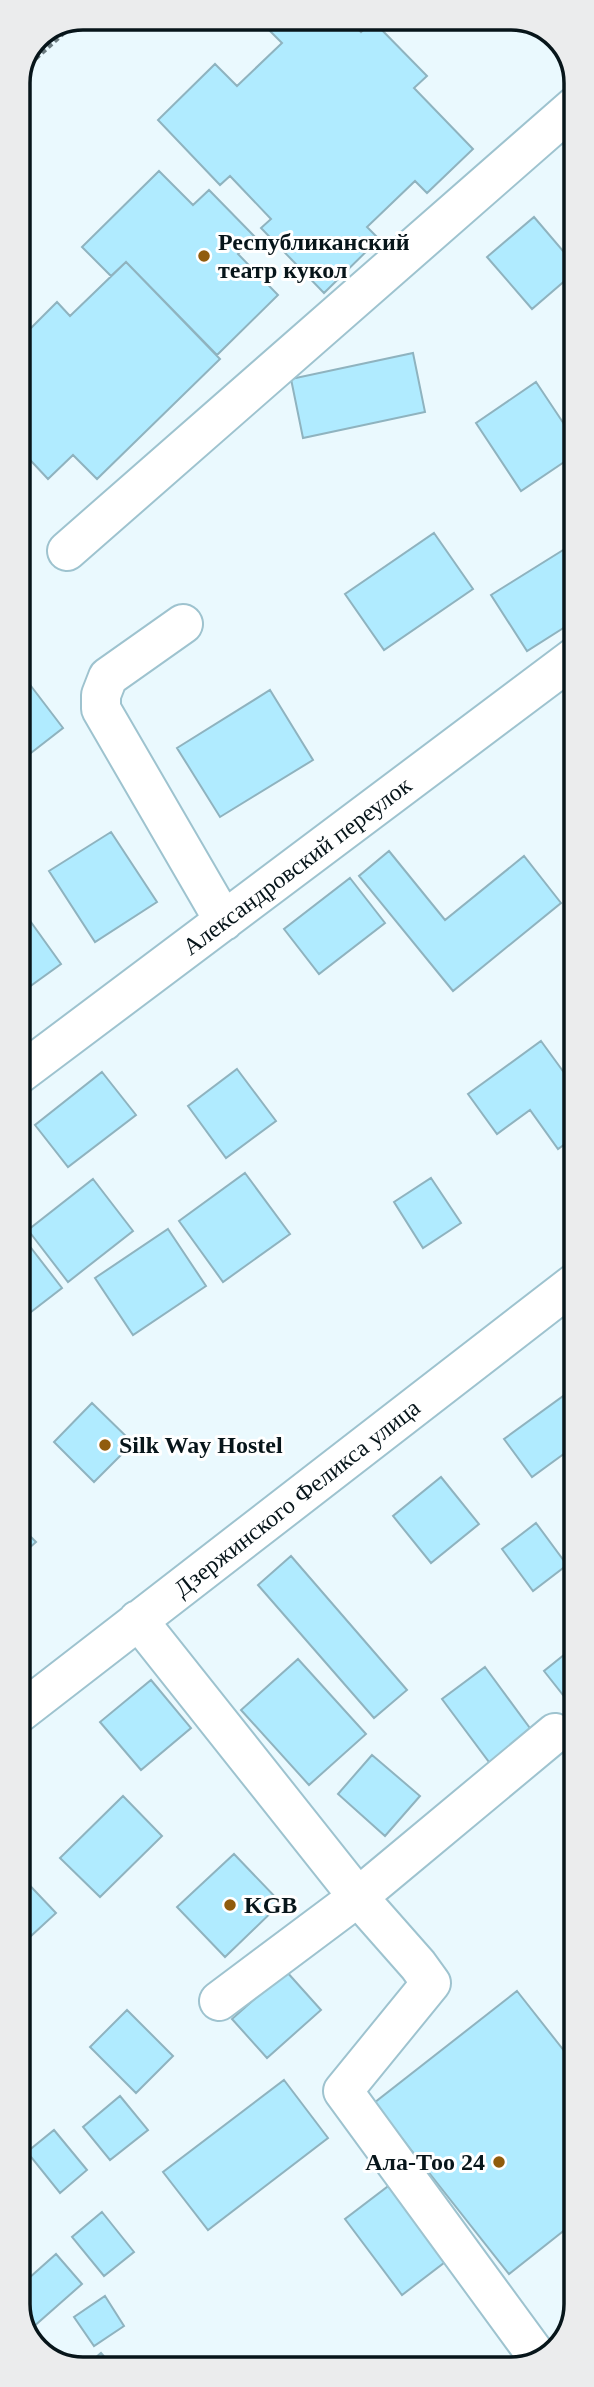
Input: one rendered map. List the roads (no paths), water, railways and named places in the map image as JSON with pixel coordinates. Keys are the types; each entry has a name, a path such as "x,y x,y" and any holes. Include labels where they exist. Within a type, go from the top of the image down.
{"street":[{"path":"67,551 564,116"},
{"path":"183,624 108,677 101,695 101,709 225,920"},
{"name":"Александровский переулок","path":"30,1066 564,665"},
{"name":"Дзержинского Феликса улица","path":"30,1705 564,1291"},
{"path":"138,1620 358,1897 431,1983 343,2091 534,2352"},
{"path":"219,2001 358,1897 555,1733"}],"place":[{"name":"Республиканский театр кукол","path":"204,256"},
{"name":"Silk Way Hostel","path":"105,1445"},
{"name":"KGB","path":"230,1905"},
{"name":"Ала-Тоо 24","path":"499,2162"}]}
